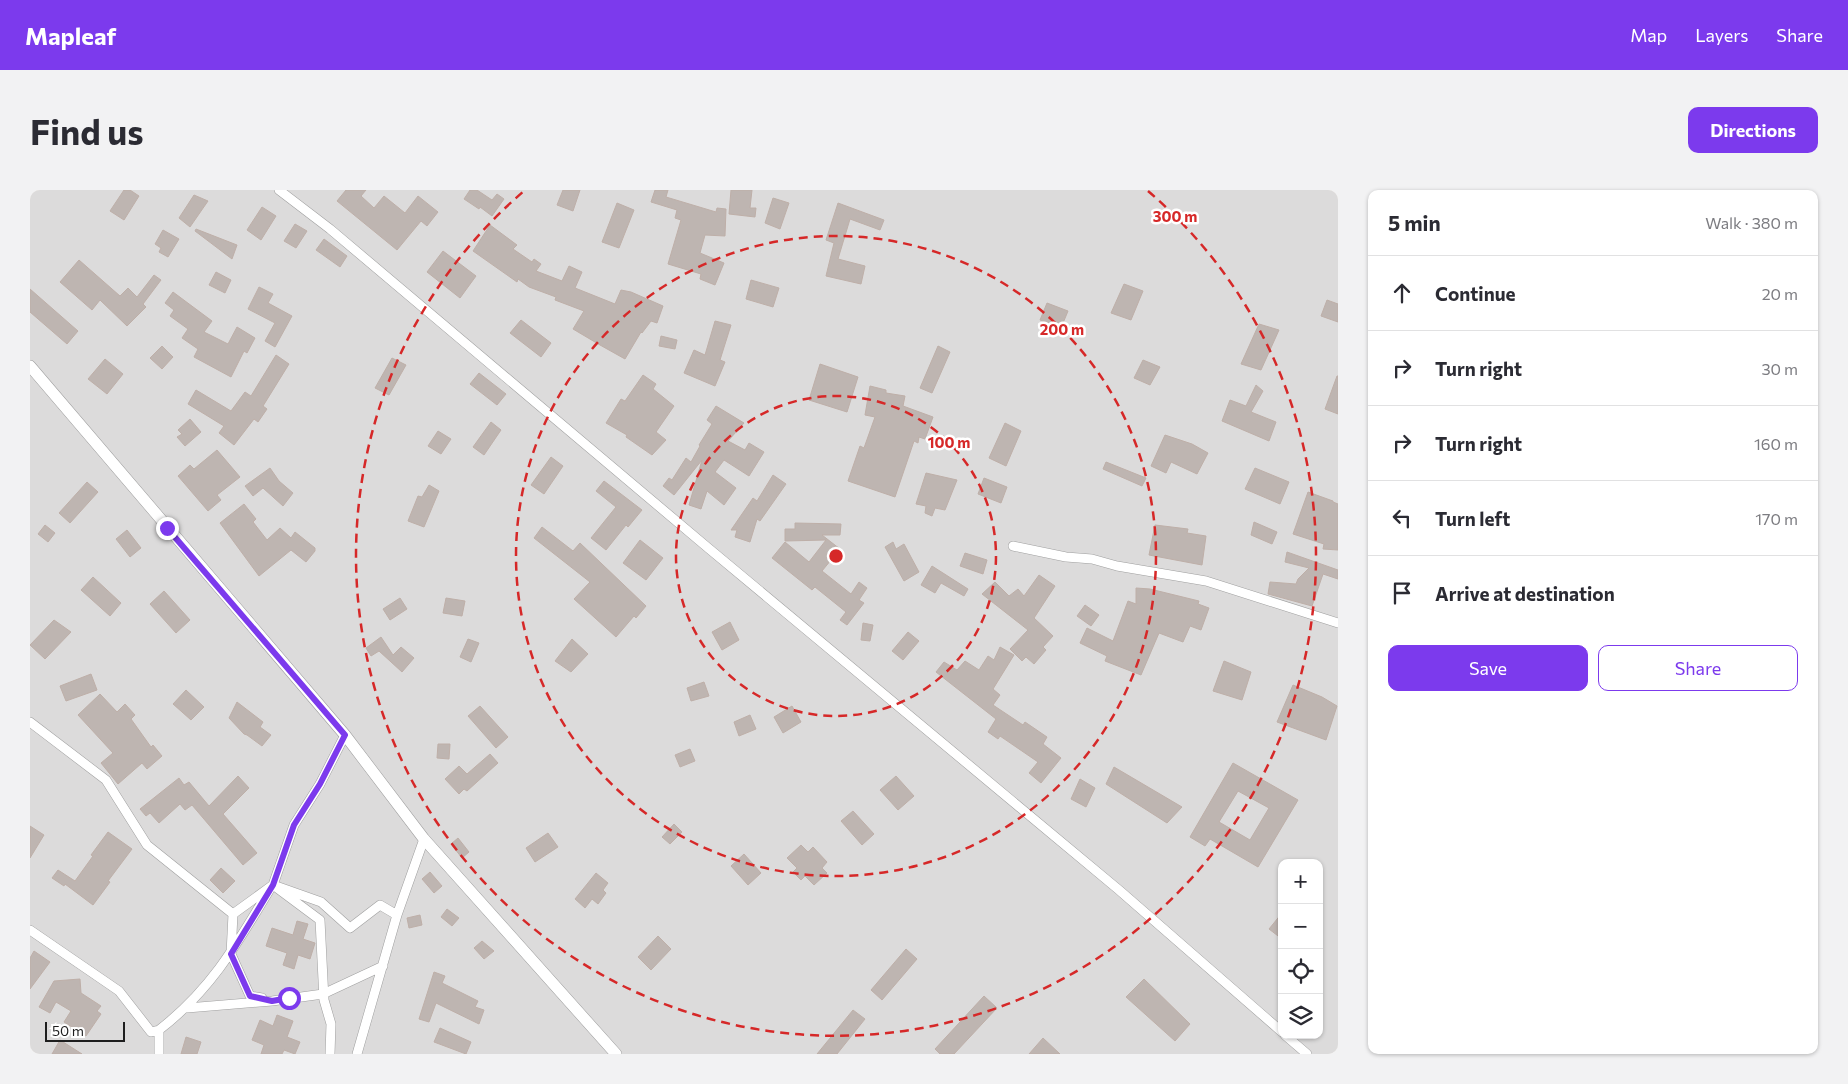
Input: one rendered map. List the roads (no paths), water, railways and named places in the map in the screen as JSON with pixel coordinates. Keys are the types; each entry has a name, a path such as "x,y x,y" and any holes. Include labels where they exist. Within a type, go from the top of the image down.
{"street":[{"path":"280,190 390,279 707,547 1119,890 1278,1029"},
{"path":"30,366 345,735 424,839 616,1054"},
{"path":"1013,546 1206,581 1338,623"},
{"path":"30,722 106,780 147,845 232,914"},
{"path":"30,930 119,991 151,1032 159,1030 187,1008 231,954 273,885 294,825 320,784 345,735"},
{"path":"357,1054 397,915 424,839"},
{"path":"232,914 273,885"},
{"path":"273,885 321,902 350,928 380,905 397,915"},
{"path":"273,885 320,920 323,994 331,1024 330,1054"},
{"path":"232,914 231,954 250,996 272,1001"},
{"path":"187,1008 272,1001 323,994 382,966"},
{"path":"159,1030 159,1054"},
{"path":"1290,1039 1307,1054"}]}
